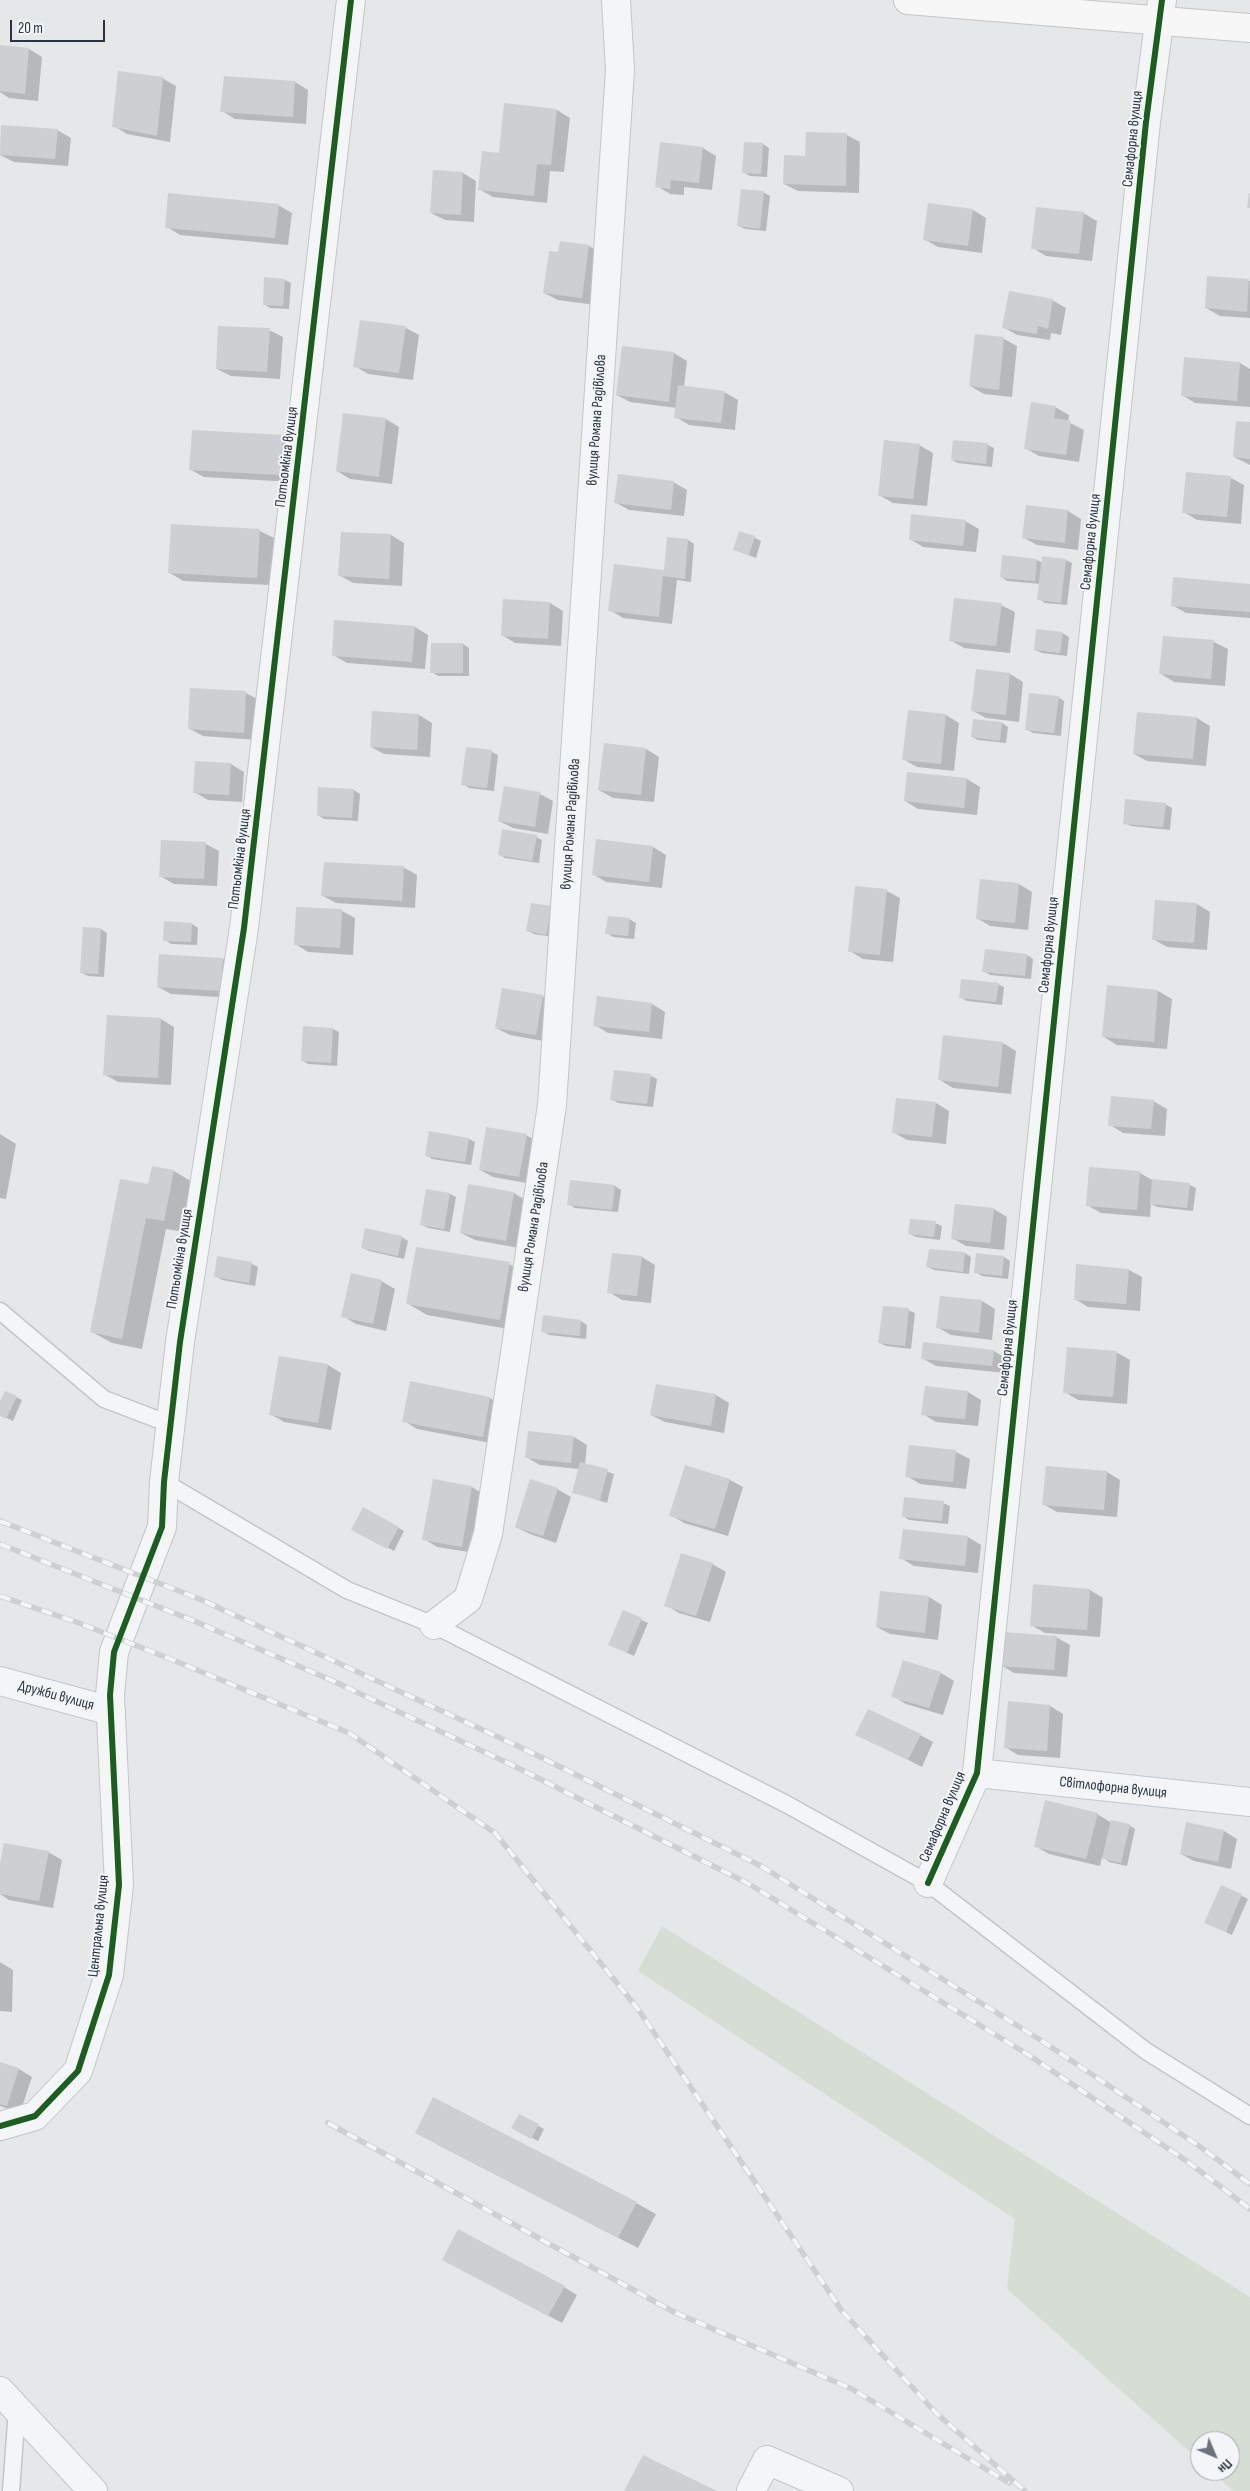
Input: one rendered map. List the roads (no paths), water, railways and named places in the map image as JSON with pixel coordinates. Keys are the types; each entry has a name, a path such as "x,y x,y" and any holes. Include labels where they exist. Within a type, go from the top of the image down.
{"main road":[{"path":"908,0 1161,10 1250,28"}],"street":[{"name":"Потьомкіна вулиця","path":"111,1711 114,1652 162,1527 164,1482 180,1342 244,928 351,0"},
{"name":"вулиця Романа Радівілова","path":"434,1625 468,1599 488,1534 552,1105 620,70 616,0"},
{"name":"Семафорна вулиця","path":"928,1883 977,1773 1143,152 1161,10"},
{"name":"Дружби вулиця","path":"0,1681 111,1711"},
{"name":"Центральна вулиця","path":"0,2126 35,2116 78,2071 109,1975 119,1885 111,1711"},
{"name":"Світлофорна вулиця","path":"977,1773 1250,1802"},
{"path":"5,2399 93,2491"},
{"path":"752,2491 767,2460 839,2491"}],"lane":[{"path":"0,1311 104,1399 172,1425"},
{"path":"164,1482 348,1590 434,1625 788,1805 928,1883 1146,2051 1250,2116"},
{"path":"5,2399 11,2491"}],"railway":[{"path":"0,1521 202,1600 522,1748 761,1866 1042,2041 1202,2148 1250,2184"},
{"path":"0,1544 194,1621 331,1680 512,1765 749,1884 1027,2054 1188,2162 1250,2209"},
{"path":"0,1596 79,1623 349,1733 495,1833 638,2009 842,2311 936,2413 1025,2491"},
{"path":"328,2123 674,2312 852,2389 1009,2483"}]}
